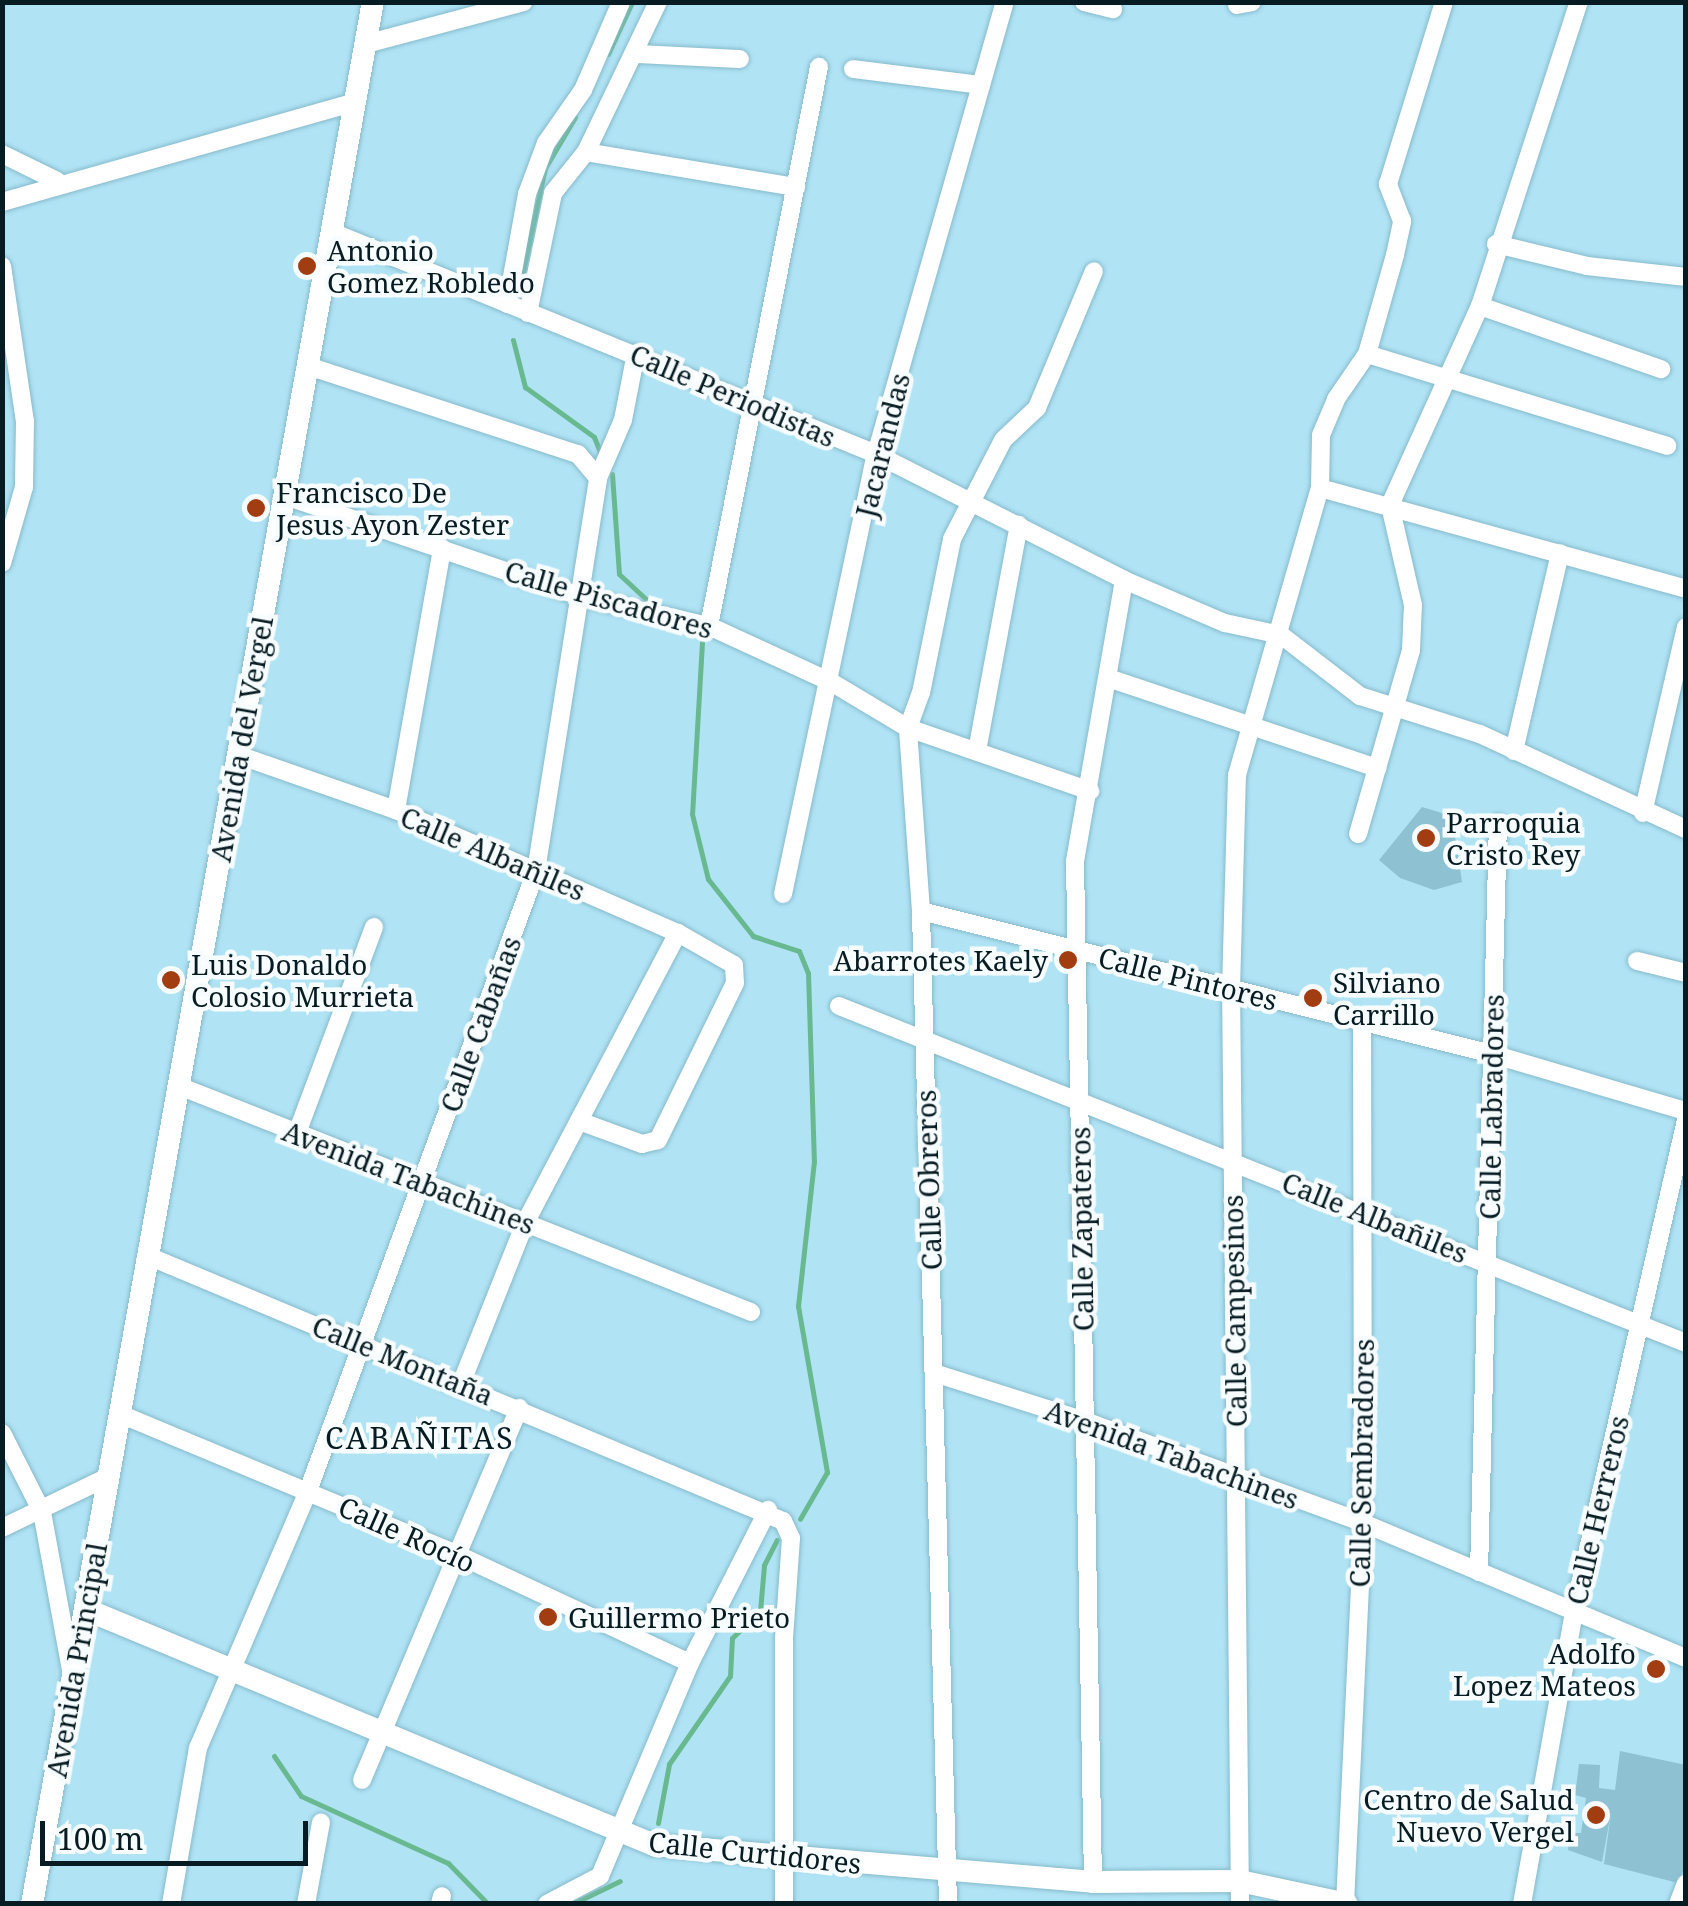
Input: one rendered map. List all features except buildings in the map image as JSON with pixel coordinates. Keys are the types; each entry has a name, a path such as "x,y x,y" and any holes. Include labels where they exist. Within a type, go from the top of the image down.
{"street":[{"name":"Avenida del Vergel","path":"110,1476 373,2"},
{"path":"366,44 524,2"},
{"path":"506,304 527,194 546,143 584,90 621,2"},
{"path":"528,314 553,194 586,152 637,54 658,2"},
{"name":"Jacarandas","path":"784,894 876,454 1004,2"},
{"path":"1084,2 1113,9"},
{"name":"Calle Campesinos","path":"1240,1892 1231,852 1248,720 1282,635 1320,488 1321,435 1336,399 1367,354 1395,255 1402,222 1388,184 1444,2"},
{"path":"1358,834 1398,706 1413,605 1390,506 1450,380 1480,306 1496,244 1580,2"},
{"path":"637,54 740,59"},
{"path":"710,626 819,66"},
{"path":"852,69 981,86"},
{"path":"2,202 56,181 356,102"},
{"path":"586,152 796,187"},
{"path":"2,154 56,181"},
{"name":"Calle Periodistas","path":"332,232 876,454 1124,580 1224,623 1282,635"},
{"path":"1496,244 1588,266 1686,277"},
{"path":"2,266 25,421 24,486 2,564"},
{"name":"Calle Obreros","path":"948,1904 921,911 908,728 952,539 1003,440 1037,408 1094,271"},
{"path":"1480,306 1661,368"},
{"name":"Calle Cabañas","path":"171,1904 198,1748 308,1490 536,872 598,478 623,420 636,353"},
{"path":"1367,354 1667,446"},
{"path":"308,366 578,454 598,478"},
{"path":"1320,488 1686,589"},
{"name":"Calle Piscadores","path":"285,496 581,597 710,626 831,682 908,728 1090,791"},
{"path":"976,750 1019,525"},
{"path":"396,810 442,548"},
{"path":"1514,751 1560,553"},
{"name":"Calle Zapateros","path":"1092,1882 1075,862 1124,580"},
{"path":"1643,814 1686,626"},
{"path":"1282,635 1330,678 1514,751 1643,814 1686,829"},
{"path":"1108,678 1248,720 1378,768"},
{"name":"Calle Albañiles","path":"238,755 396,810 678,933 738,972 658,1140 642,1144 579,1121"},
{"name":"Calle Labradores","path":"1479,1572 1498,822"},
{"name":"Calle Pintores","path":"921,911 1492,1054 1686,1111"},
{"path":"296,1133 374,927"},
{"path":"462,1384 525,1223 678,933"},
{"path":"1637,960 1686,973"},
{"name":"Calle Albañiles","path":"839,1006 924,1034 1686,1343"},
{"name":"Calle Sembradores","path":"1346,1903 1363,1523 1362,1022"},
{"name":"Avenida Tabachines","path":"179,1086 751,1312"},
{"name":"Calle Herreros","path":"1522,1904 1574,1611 1686,1120"},
{"name":"Calle Montaña","path":"148,1256 768,1510"},
{"name":"Avenida Tabachines","path":"934,1374 1084,1421 1363,1523 1686,1658"},
{"path":"362,1780 518,1408"},
{"name":"Calle Rocío","path":"120,1414 456,1554 690,1662"},
{"path":"2,1433 42,1512 72,1681"},
{"path":"2,1528 110,1476"},
{"name":"Avenida Principal","path":"32,1904 110,1476"},
{"path":"547,1904 600,1876 690,1662 768,1510 791,1538 784,1639 784,1904"},
{"name":"Calle Curtidores","path":"85,1609 654,1846 1346,1903"},
{"path":"306,1904 321,1822"},
{"path":"1678,1904 1686,1883"}],"waterway":[{"path":"608,54 632,2"},
{"path":"519,290 545,168 575,117"},
{"path":"513,340 525,387 594,437 601,454"},
{"path":"612,474 619,574 648,601"},
{"path":"702,642 692,814 708,879 753,936 799,951 808,973 814,1161 798,1306 827,1472 800,1519"},
{"path":"658,1823 669,1764 730,1676 732,1638 760,1611 764,1565 777,1540"},
{"path":"274,1756 301,1796 448,1863 488,1904"},
{"path":"572,1904 620,1881"}],"place":[{"name":"Antonio Gomez Robledo","path":"307,266"},
{"name":"Francisco De Jesus Ayon Zester","path":"256,508"},
{"name":"Parroquia Cristo Rey","path":"1426,838"},
{"name":"Abarrotes Kaely","path":"1068,960"},
{"name":"Luis Donaldo Colosio Murrieta","path":"171,980"},
{"name":"Silviano Carrillo","path":"1313,998"},
{"name":"Guillermo Prieto","path":"548,1617"},
{"name":"Adolfo Lopez Mateos","path":"1656,1669"},
{"name":"Centro de Salud Nuevo Vergel","path":"1596,1815"}],"district":[{"name":"CABAÑITAS","path":"420,1438"}]}
